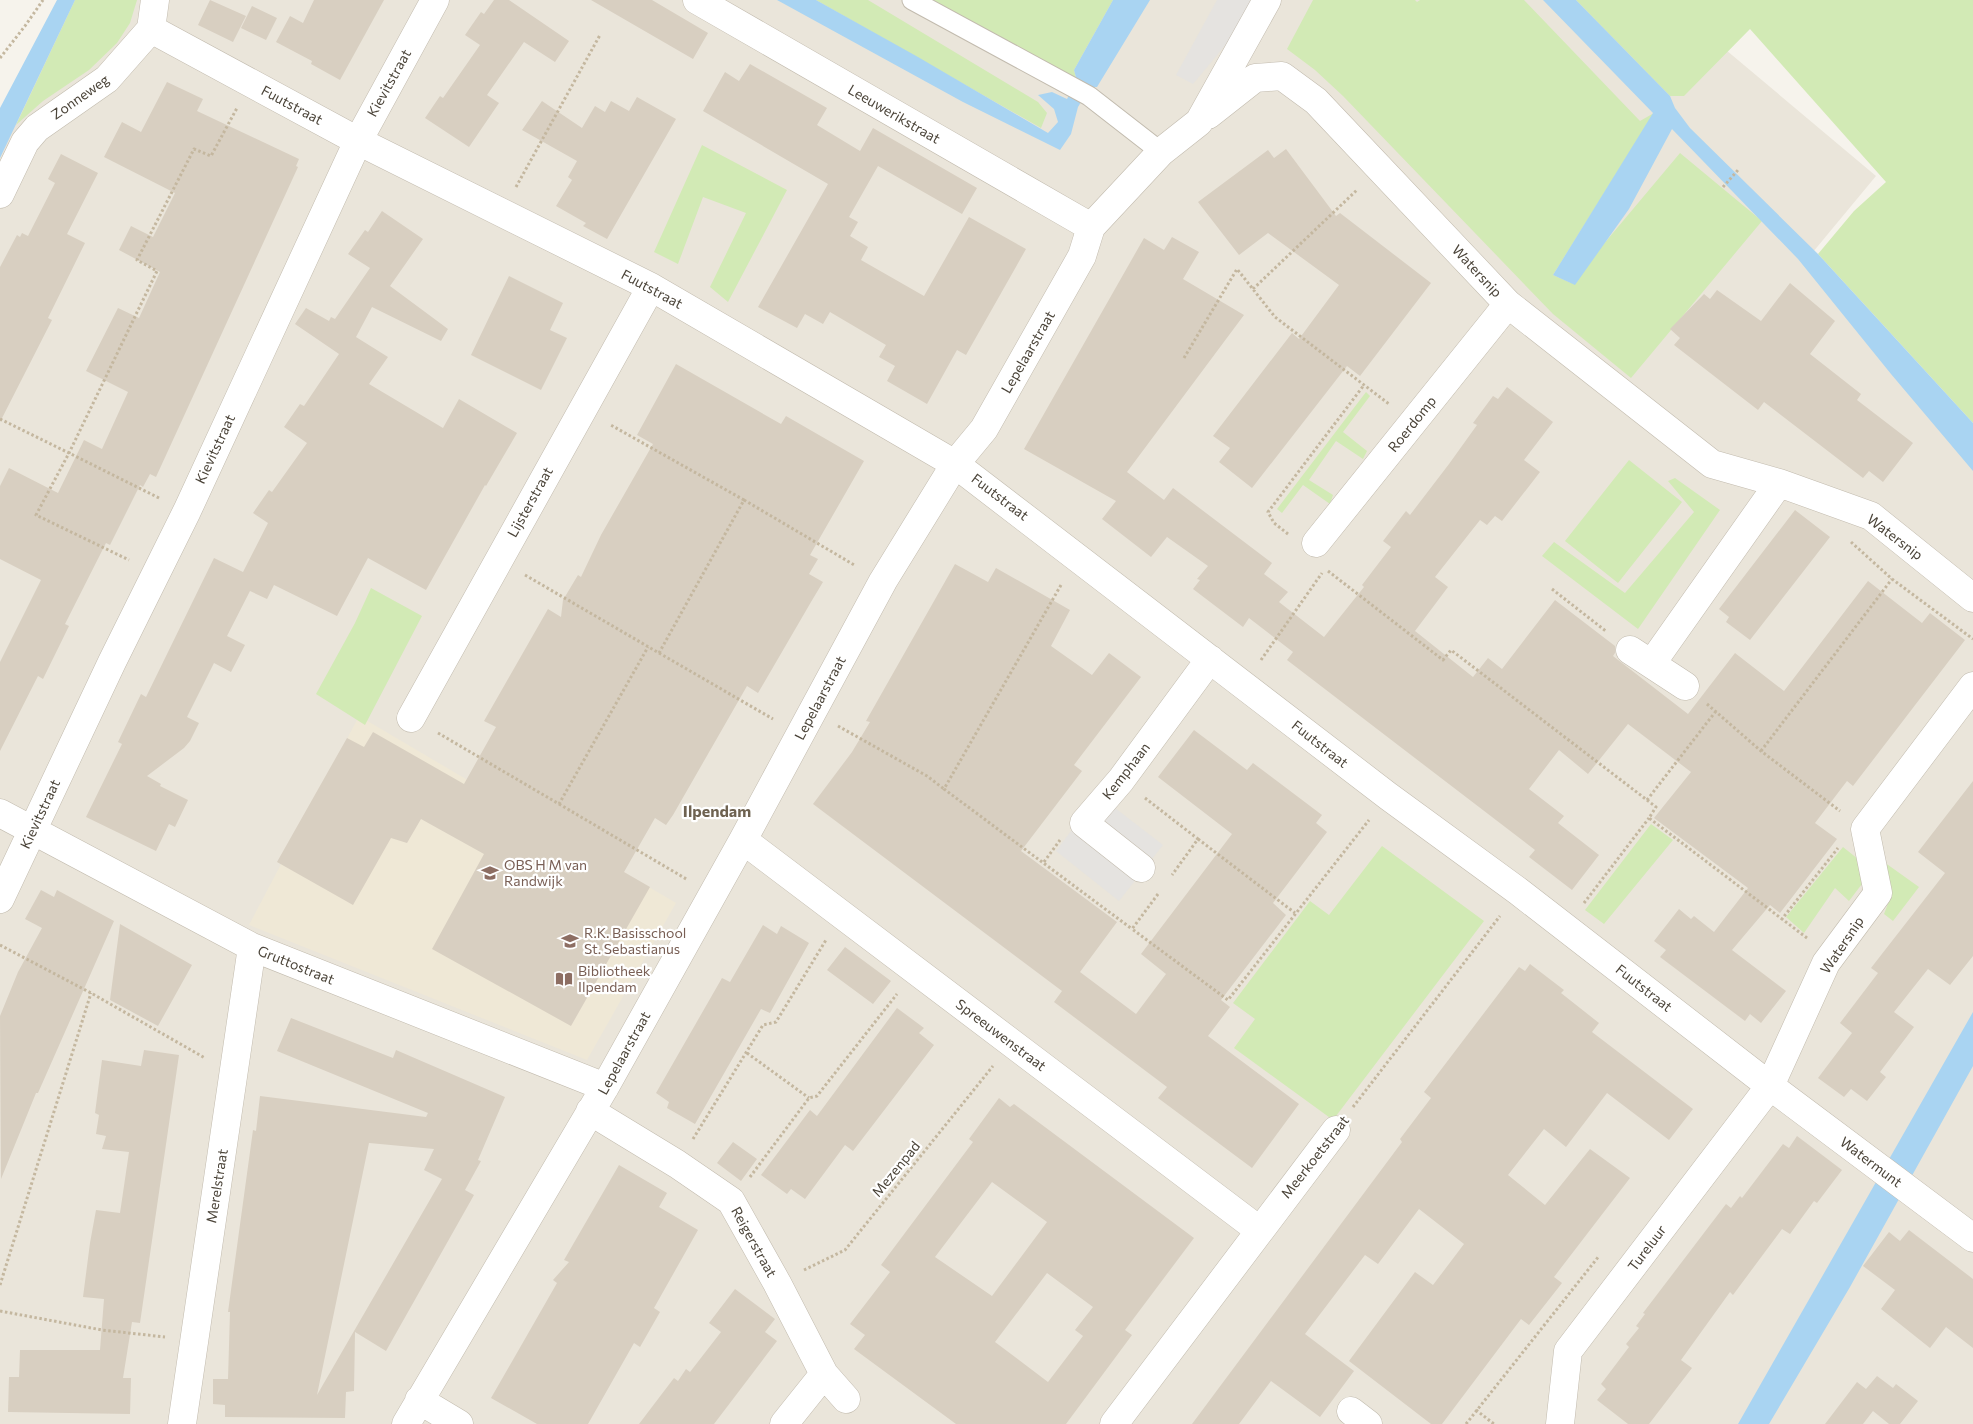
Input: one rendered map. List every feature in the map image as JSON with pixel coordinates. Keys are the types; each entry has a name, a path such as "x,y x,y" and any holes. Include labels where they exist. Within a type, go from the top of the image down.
{"street":[{"path":"152,29 155,0"},
{"name":"Kievitstraat","path":"0,899 186,511 358,141 434,0"},
{"name":"Leeuwerikstraat","path":"697,0 1091,227"},
{"name":"Lepelaarstraat","path":"406,1424 605,1087 743,840 883,581 955,464 984,429 1082,256 1091,227 1161,152 1199,122 1267,0"},
{"name":"Fuutstraat","path":"152,29 358,141 650,287 955,464 1388,796 1566,928 1770,1086"},
{"name":"Zonneweg","path":"0,194 25,142 37,128 107,79 152,29"},
{"name":"Watersnip","path":"1199,122 1255,78 1282,76 1316,101 1508,304 1712,464 1779,483 1870,516 1973,598"},
{"name":"Lijsterstraat","path":"411,718 650,287"},
{"name":"Roerdomp","path":"1316,543 1508,304"},
{"path":"1685,686 1641,656 1779,483"},
{"name":"Kemphaan","path":"1141,868 1084,823 1121,780 1210,659"},
{"path":"1861,826 1973,686"},
{"name":"Gruttostraat","path":"0,812 252,947 605,1087"},
{"name":"Watersnip","path":"1770,1086 1826,963 1878,893 1861,826"},
{"name":"Spreeuwenstraat","path":"743,840 1259,1230"},
{"name":"Merelstraat","path":"182,1424 252,947"},
{"name":"Watermunt","path":"1770,1086 1973,1238"},
{"name":"Tureluur","path":"1560,1424 1568,1351 1770,1086"},
{"name":"Reigerstraat","path":"590,1111 677,1164 731,1201 777,1283 824,1374 846,1399"},
{"name":"Meerkoetstraat","path":"1114,1424 1336,1130"},
{"path":"784,1424 824,1374"},
{"path":"420,1400 459,1424"}],"lane":[{"path":"912,0 1089,96 1161,152"}],"path":[{"path":"0,58 43,0"},
{"path":"501,212 600,35"},
{"path":"156,573 36,515 69,453 157,271 138,260 194,148 211,156 250,83"},
{"path":"1253,288 1380,168"},
{"path":"1724,187 1738,170"},
{"path":"1184,358 1238,269 1275,317 1413,423"},
{"path":"582,409 883,581"},
{"path":"0,419 186,511"},
{"path":"659,653 744,500"},
{"path":"1848,540 1892,579 1973,639"},
{"path":"944,789 1058,590 1079,558"},
{"path":"498,560 659,653 806,723 927,776 1228,1000 1388,796"},
{"path":"1325,569 1443,660 1451,650 1656,807 1566,928"},
{"path":"1761,751 1892,579"},
{"path":"1552,589 1641,656"},
{"path":"559,804 648,647"},
{"path":"1685,686 1761,751 1861,826 1782,919"},
{"path":"1647,800 1716,711"},
{"path":"411,718 713,894"},
{"path":"1121,780 1295,913"},
{"path":"1649,818 1831,956"},
{"path":"1170,876 1198,839"},
{"path":"1132,929 1159,891"},
{"name":"Meerkoetstraat","path":"1336,1130 1518,892"},
{"path":"677,1164 763,1025 776,1022 842,914"},
{"path":"0,946 91,993 234,1074"},
{"path":"731,1201 809,1098 817,1096 916,970"},
{"path":"0,1285 91,993"},
{"name":"Mezenpad","path":"777,1283 845,1250 1012,1043"},
{"path":"747,1053 809,1098"},
{"path":"0,1311 102,1330 193,1341"},
{"path":"1476,1410 1494,1424"}],"shaded area":[{"path":"64,0 1693,0 1726,50 1876,176 1808,258 1973,450 1973,1424 0,1424 0,133"},
{"path":"1217,0 1263,0 1193,84 1176,75"},
{"path":"359,716 676,903 587,1060 249,925"},
{"path":"1115,808 1163,845 1119,901 1056,851 1074,827 1090,839"}],"green space":[{"path":"75,0 137,0 130,23 117,43 89,70 43,101 16,125"},
{"path":"816,0 868,0 1038,102 1047,113 1041,128"},
{"path":"921,0 1113,0 1074,70 1077,81"},
{"path":"1313,0 1415,0 1417,2 1420,0 1524,0 1640,121 1654,113 1553,275 1571,283 1680,153 1762,221 1631,378 1553,314 1343,96 1315,70 1287,49"},
{"path":"1576,0 1973,0 1973,423 1818,254 1854,211 1886,182 1750,29 1684,96 1670,96"},
{"path":"702,145 787,190 728,302 710,287 746,213 703,197 678,264 654,252"},
{"path":"1366,392 1370,396 1343,432 1367,451 1363,459 1336,441 1309,480 1333,495 1330,504 1303,485 1282,513 1277,509"},
{"path":"1629,460 1682,502 1618,583 1565,541"},
{"path":"1675,478 1720,510 1638,629 1542,556 1554,542 1625,593 1694,512 1668,481"},
{"path":"371,588 422,616 365,725 316,694 355,623"},
{"path":"1651,824 1673,840 1604,924 1585,910"},
{"path":"1382,846 1484,921 1333,1120 1234,1048 1255,1019 1233,1003 1310,901 1329,915"},
{"path":"1843,847 1858,859 1865,880 1849,901 1835,888 1804,933 1786,917"},
{"path":"1884,862 1919,887 1893,921 1884,914 1889,901"}],"water":[{"path":"57,0 75,0 0,158 0,108"},
{"path":"777,0 816,0 1048,133 1058,122 1054,109 1038,95 1052,92 1067,99 1077,81 1074,70 1113,0 1150,0 1097,87 1090,87 1078,107 1071,134 1060,150 963,102"},
{"path":"1543,0 1576,0 1670,96 1675,108 1690,128 1818,254 1973,423 1973,471 1798,259 1672,129 1629,209 1575,285 1553,275 1653,113"},
{"path":"1973,1012 1973,1066 1850,1287 1769,1424 1738,1424"}],"building":[{"path":"210,0 246,16 233,42 198,25"},
{"path":"314,0 384,0 340,80 311,64 312,61 276,42 290,16 303,23"},
{"path":"494,0 509,0 569,41 555,62 524,42 487,95 499,103 469,147 425,118 440,96 443,98 480,45 465,35 481,12 484,14"},
{"path":"591,0 652,0 708,33 693,59"},
{"path":"252,6 277,18 266,40 241,28"},
{"path":"750,64 827,108 817,125 860,151 873,128 977,188 962,214 878,166 849,217 858,222 850,236 868,247 861,260 924,296 969,217 1026,249 966,355 957,350 927,404 887,381 895,366 879,357 886,345 830,312 823,324 805,314 797,328 758,307 828,184 703,111 725,72 739,81"},
{"path":"167,82 203,99 197,111 299,159 296,166 298,167 156,477 150,474 143,487 140,485 110,545 106,543 65,624 69,626 43,679 38,676 0,751 0,662 41,580 0,559 0,486 9,468 58,493 84,440 102,449 128,392 86,371 118,308 139,318 160,272 119,250 131,226 153,237 175,193 104,157 122,122 141,132"},
{"path":"637,97 676,119 607,239 583,226 586,223 556,206 572,180 568,177 577,161 522,130 542,101 582,128 595,106 605,112 611,101 629,111"},
{"path":"1286,149 1336,216 1340,213 1431,283 1360,376 1347,366 1252,488 1219,462 1230,448 1213,436 1292,333 1299,339 1339,285 1268,233 1239,255 1198,202 1268,150 1274,158"},
{"path":"61,154 98,173 67,234 85,243 48,318 52,320 0,422 0,267 17,235 20,237 22,233 28,236 55,183 48,179"},
{"path":"382,211 423,239 390,286 448,329 441,341 372,307 356,337 388,357 369,384 443,428 459,399 517,433 485,485 426,590 368,558 337,616 274,585 267,599 250,591 227,636 245,645 231,672 214,663 187,717 199,723 190,741 184,748 147,776 161,784 160,786 188,800 175,827 169,824 156,851 86,817 122,744 118,742 141,694 146,697 214,558 243,572 268,523 253,513 269,490 272,492 307,443 284,427 300,404 304,406 339,354 295,324 306,308 329,321 331,317 335,319 370,268 348,254 365,230 368,232"},
{"path":"1172,237 1199,252 1183,279 1244,315 1127,472 1164,500 1173,488 1272,563 1264,574 1288,592 1279,602 1324,637 1364,587 1362,585 1391,547 1383,541 1406,511 1410,515 1449,464 1477,425 1473,423 1493,396 1498,399 1507,387 1553,422 1524,460 1540,472 1502,521 1495,516 1487,525 1480,520 1435,577 1448,587 1415,631 1473,677 1488,658 1502,669 1555,600 1615,646 1613,656 1688,714 1735,653 1784,691 1868,581 1922,623 1930,613 1965,640 1853,786 1847,781 1815,823 1837,839 1780,913 1770,905 1732,950 1786,991 1761,1023 1750,1014 1745,1021 1660,957 1666,950 1654,941 1679,909 1691,919 1694,916 1714,932 1748,888 1654,818 1691,772 1628,724 1588,774 1559,750 1529,789 1564,816 1558,823 1599,855 1572,890 1529,857 1535,850 1287,660 1293,652 1249,618 1243,627 1193,589 1200,580 1197,579 1208,566 1167,537 1151,557 1102,519 1116,501 1024,449 1144,238 1164,250"},
{"path":"509,276 563,303 550,330 567,338 541,390 471,355"},
{"path":"1790,283 1835,321 1810,354 1861,394 1857,400 1913,443 1883,482 1869,471 1863,478 1764,402 1758,410 1674,345 1680,338 1670,329 1704,294 1710,299 1717,290 1761,321"},
{"path":"676,364 781,424 786,416 864,461 810,555 818,559 809,574 823,582 758,693 747,686 673,815 666,825 655,818 624,872 650,887 571,1026 432,949 484,854 421,819 407,843 391,838 353,905 277,862 347,738 364,747 373,732 464,784 496,727 484,721 548,609 561,617 563,600 578,575 581,577 601,535 653,444 637,435"},
{"path":"1795,510 1830,537 1750,640 1726,622 1729,617 1719,609"},
{"path":"955,564 988,582 996,568 1070,610 1051,646 1092,675 1109,653 1141,677 1074,765 1082,771 1021,851 1117,922 1080,972 1136,1014 1166,974 1141,954 1232,834 1158,777 1194,730 1247,770 1253,763 1322,815 1316,823 1327,832 1273,903 1286,915 1221,1000 1230,1007 1208,1036 1299,1104 1252,1168 1158,1098 1167,1087 1054,1002 1062,991 813,804 852,752 870,722 866,721"},
{"path":"1973,781 1973,956 1950,985 1928,969 1894,1012 1914,1027 1880,1072 1886,1077 1867,1101 1851,1089 1844,1097 1818,1078 1852,1033 1840,1023 1878,973 1871,968 1945,873 1918,852"},
{"path":"41,890 54,897 57,890 114,921 38,1093 36,1093 1,1179 0,1016 18,972 42,928 25,919"},
{"path":"120,924 192,965 158,1026 110,1000"},
{"path":"763,925 777,934 781,926 809,943 770,1013 761,1009 695,1124 667,1108 669,1102 656,1093 722,978 730,982"},
{"path":"845,947 891,981 873,1004 827,970"},
{"path":"1530,964 1564,990 1561,993 1599,1023 1592,1032 1693,1109 1669,1140 1607,1093 1566,1147 1544,1129 1508,1175 1545,1205 1590,1149 1630,1178 1554,1277 1562,1283 1529,1325 1521,1319 1442,1424 1431,1424 1349,1361 1415,1272 1433,1285 1464,1244 1419,1209 1378,1264 1365,1255 1305,1334 1354,1371 1320,1417 1271,1381 1239,1424 1192,1424 1402,1142 1400,1139 1431,1098 1424,1092 1519,967 1525,971"},
{"path":"897,1008 924,1028 919,1033 934,1045 853,1151 845,1145 805,1199 791,1189 787,1194 761,1175 810,1110 817,1116"},
{"path":"291,1018 393,1058 396,1050 505,1097 478,1160 481,1161 465,1190 474,1195 386,1351 355,1332 354,1391 346,1392 345,1418 225,1417 225,1405 213,1404 213,1379 228,1379 230,1312 228,1312 253,1130 256,1131 260,1096 426,1117 428,1113 277,1051","holes":["369,1143 434,1149 424,1170 442,1179 317,1395"]},
{"path":"144,1050 179,1055 140,1323 132,1322 123,1378 131,1378 130,1414 8,1412 9,1377 19,1377 20,1350 100,1350 104,1299 83,1297 90,1243 96,1210 120,1213 129,1152 102,1149 106,1136 96,1134 99,1115 95,1113 102,1060 141,1066"},
{"path":"999,1098 1010,1107 1014,1104 1194,1238 1125,1330 1132,1335 1066,1424 956,1424 854,1349 865,1335 850,1324 890,1272 881,1265 973,1142 969,1139","holes":["992,1182 1047,1222 992,1296 935,1257","1047,1273 1093,1307 1075,1330 1083,1336 1048,1382 995,1342"]},
{"path":"1797,1136 1842,1170 1817,1203 1814,1201 1790,1234 1782,1229 1733,1295 1730,1292 1681,1360 1692,1368 1649,1424 1628,1424 1597,1400 1606,1389 1601,1384 1629,1347 1626,1344 1639,1328 1636,1326 1645,1314 1643,1313 1726,1204 1731,1208 1740,1196 1742,1198 1783,1144 1789,1148"},
{"path":"733,1142 757,1159 741,1181 717,1163"},
{"path":"619,1165 667,1193 659,1207 698,1230 654,1308 660,1312 640,1347 634,1343 588,1424 537,1424 491,1398 557,1283 553,1280 569,1262 564,1260"},
{"path":"1909,1230 1973,1279 1973,1348 1946,1327 1930,1348 1881,1309 1895,1290 1863,1266 1889,1232 1900,1241"},
{"path":"735,1289 775,1319 765,1332 777,1341 714,1424 639,1424 674,1378 678,1381 686,1369 690,1372 721,1332 709,1323"},
{"path":"1877,1376 1893,1388 1896,1384 1918,1401 1900,1424 1889,1424 1873,1411 1863,1424 1825,1424 1857,1382 1866,1389"}],"place":[{"name":"OBS H M van Randwijk","path":"490,873"},
{"name":"R.K. Basisschool St. Sebastianus","path":"570,941"},
{"name":"Bibliotheek Ilpendam","path":"564,979"}],"district":[{"name":"Ilpendam","path":"717,811"}]}
